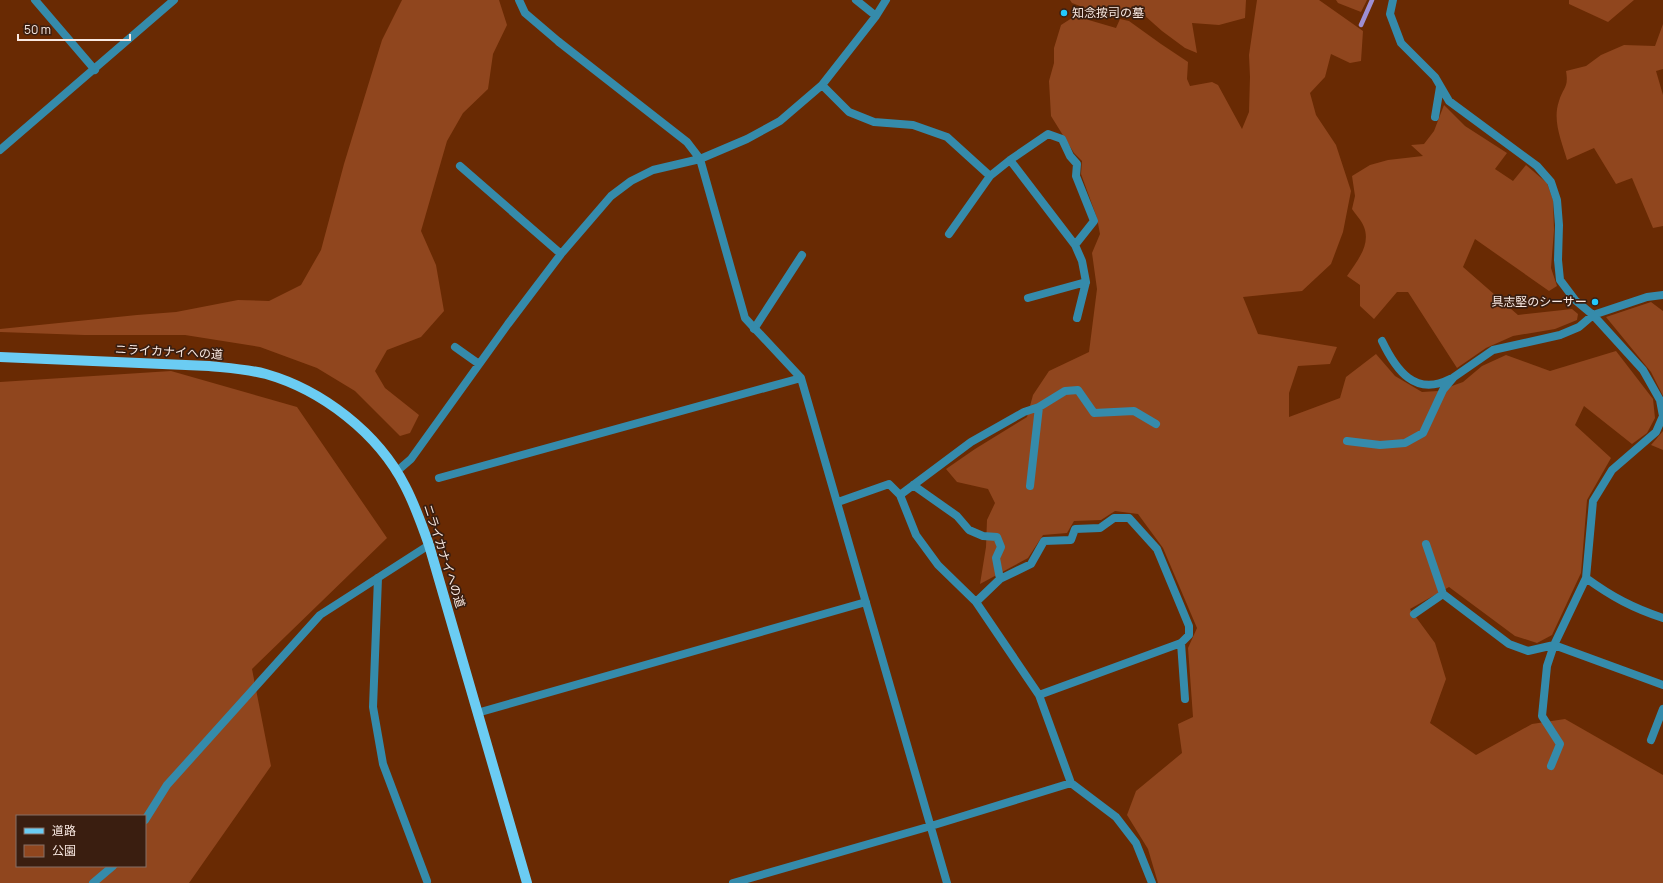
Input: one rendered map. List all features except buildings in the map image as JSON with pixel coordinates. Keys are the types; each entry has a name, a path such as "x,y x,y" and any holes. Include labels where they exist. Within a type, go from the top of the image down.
{"main road":[{"name":"ニライカナイへの道","path":"0,357 208,366 265,374 311,392 352,420 375,443 396,472 418,514 429,545 527,883"}],"street":[{"path":"35,0 95,70"},
{"path":"0,150 95,70 174,0"},
{"path":"519,0 525,13 559,42 687,142 700,159 744,318 801,378 947,883"},
{"path":"856,0 876,16"},
{"path":"396,472 412,459 479,364 561,254 610,196 631,181 653,170 700,159 747,139 780,120 822,85 876,16 886,0"},
{"path":"1393,0 1390,14 1401,43 1435,77 1449,101 1537,166 1551,182 1557,200 1559,225 1558,260 1560,280 1575,300 1593,315 1643,370 1660,400 1663,416 1656,432 1612,470 1593,501 1586,578 1554,645 1547,666 1542,716 1560,744 1551,766"},
{"path":"822,85 849,112 874,122 913,124 947,137 990,176"},
{"path":"1435,117 1440,87"},
{"path":"949,234 990,176 1010,160 1048,134 1062,138 1070,156 1077,164 1076,176 1094,221 1075,245"},
{"path":"1010,160 1075,245 1082,261 1086,282 1077,318"},
{"path":"460,166 561,254"},
{"path":"754,328 802,255"},
{"path":"1028,298 1086,282"},
{"path":"1382,341 1391,359 1407,378 1417,384 1433,385 1442,383 1454,377 1493,350 1560,335 1579,327 1593,315 1647,297 1663,295"},
{"path":"455,347 479,364"},
{"path":"1347,441 1380,445 1405,443 1423,433 1443,390 1454,377"},
{"path":"439,478 801,378"},
{"path":"900,495 971,442 1024,412 1039,407 1065,391 1078,390 1094,413 1134,411 1156,424"},
{"path":"1030,486 1039,407"},
{"path":"838,502 889,484 900,495 916,535 938,565 976,602 1039,695 1071,783 1116,817 1136,843 1152,883"},
{"path":"913,485 957,516 969,530 983,536 997,537 1001,547 996,558 1000,579"},
{"path":"976,602 1000,579 1031,564 1044,541 1071,540 1075,529 1100,528 1114,518 1129,518 1157,549 1189,626 1189,635 1181,643 1039,695"},
{"path":"1426,544 1443,594 1509,644 1528,651 1554,645 1663,685"},
{"path":"146,818 167,785 320,616 429,545"},
{"path":"378,578 373,707 383,764 427,882"},
{"path":"1586,578 1611,596 1638,610 1663,618"},
{"path":"1414,614 1443,594"},
{"path":"477,713 866,602"},
{"path":"1181,643 1185,699"},
{"path":"1651,740 1663,709"},
{"path":"733,883 931,826 1071,783"},
{"path":"93,883 112,867"}],"green space":[{"path":"402,0 499,0 507,25 493,54 488,89 463,113 447,141 421,231 436,265 444,311 421,337 387,350 375,371 385,388 419,415 410,433 400,436 355,391 317,368 260,347 185,335 84,335 0,332 0,329 176,312 238,300 269,301 301,285 321,250 344,164 382,40"},
{"path":"1070,0 1246,0 1245,18 1219,25 1192,23 1197,53 1185,48 1144,15 1117,10 1109,17 1072,3"},
{"path":"1257,0 1319,0 1363,31 1361,61 1350,63 1331,54 1325,77 1310,93 1316,115 1336,145 1351,191 1343,232 1331,264 1302,291 1243,297 1258,334 1337,347 1330,364 1298,366 1289,393 1289,417 1340,398 1346,377 1376,354 1395,376 1422,392 1438,391 1463,382 1482,366 1506,355 1550,371 1616,351 1653,399 1655,418 1647,433 1632,444 1584,406 1575,425 1611,458 1587,500 1581,573 1552,635 1537,643 1515,636 1449,587 1410,609 1435,643 1446,679 1430,723 1476,755 1532,724 1565,719 1663,775 1663,883 1158,883 1148,849 1127,815 1136,791 1182,753 1178,724 1193,717 1188,648 1197,628 1163,548 1138,514 1115,511 1101,520 1074,521 1067,533 1043,535 1028,558 980,584 986,547 987,520 995,503 988,489 957,482 946,469 1027,417 1033,395 1049,371 1089,352 1097,289 1092,253 1100,234 1097,218 1081,174 1082,161 1074,153 1051,116 1049,81 1054,63 1054,48 1061,25 1075,16 1116,28 1120,19 1129,21 1188,62 1187,79 1190,86 1212,82 1218,85 1242,129 1249,112 1249,55"},
{"path":"1336,0 1367,0 1361,12 1338,3"},
{"path":"1569,0 1634,0 1608,22 1569,4"},
{"path":"1663,24 1663,69 1656,71 1663,95 1663,226 1653,228 1632,178 1616,184 1594,148 1567,160 1558,131 1557,109 1567,81 1566,71 1586,66 1601,55 1624,45 1655,46"},
{"path":"1444,105 1465,126 1507,153 1495,169 1513,181 1526,165 1547,183 1553,200 1554,230 1551,268 1557,286 1549,291 1475,239 1463,267 1518,315 1572,309 1578,314 1577,320 1555,329 1513,336 1486,348 1457,368 1408,292 1397,292 1374,319 1360,306 1360,285 1347,276 1359,259 1366,240 1363,225 1352,209 1355,196 1352,176 1370,165 1388,160 1423,156 1411,145 1424,144 1434,131"},
{"path":"1651,302 1663,311 1663,396 1651,372 1606,317"},
{"path":"171,371 297,407 387,538 252,669 271,766 189,883 0,883 0,382"},
{"path":"1663,431 1663,450 1651,445"}],"waterway":[{"path":"1361,25 1372,0"}],"place":[{"name":"知念按司の墓","path":"1064,13"},
{"name":"具志堅のシーサー","path":"1595,302"}]}
